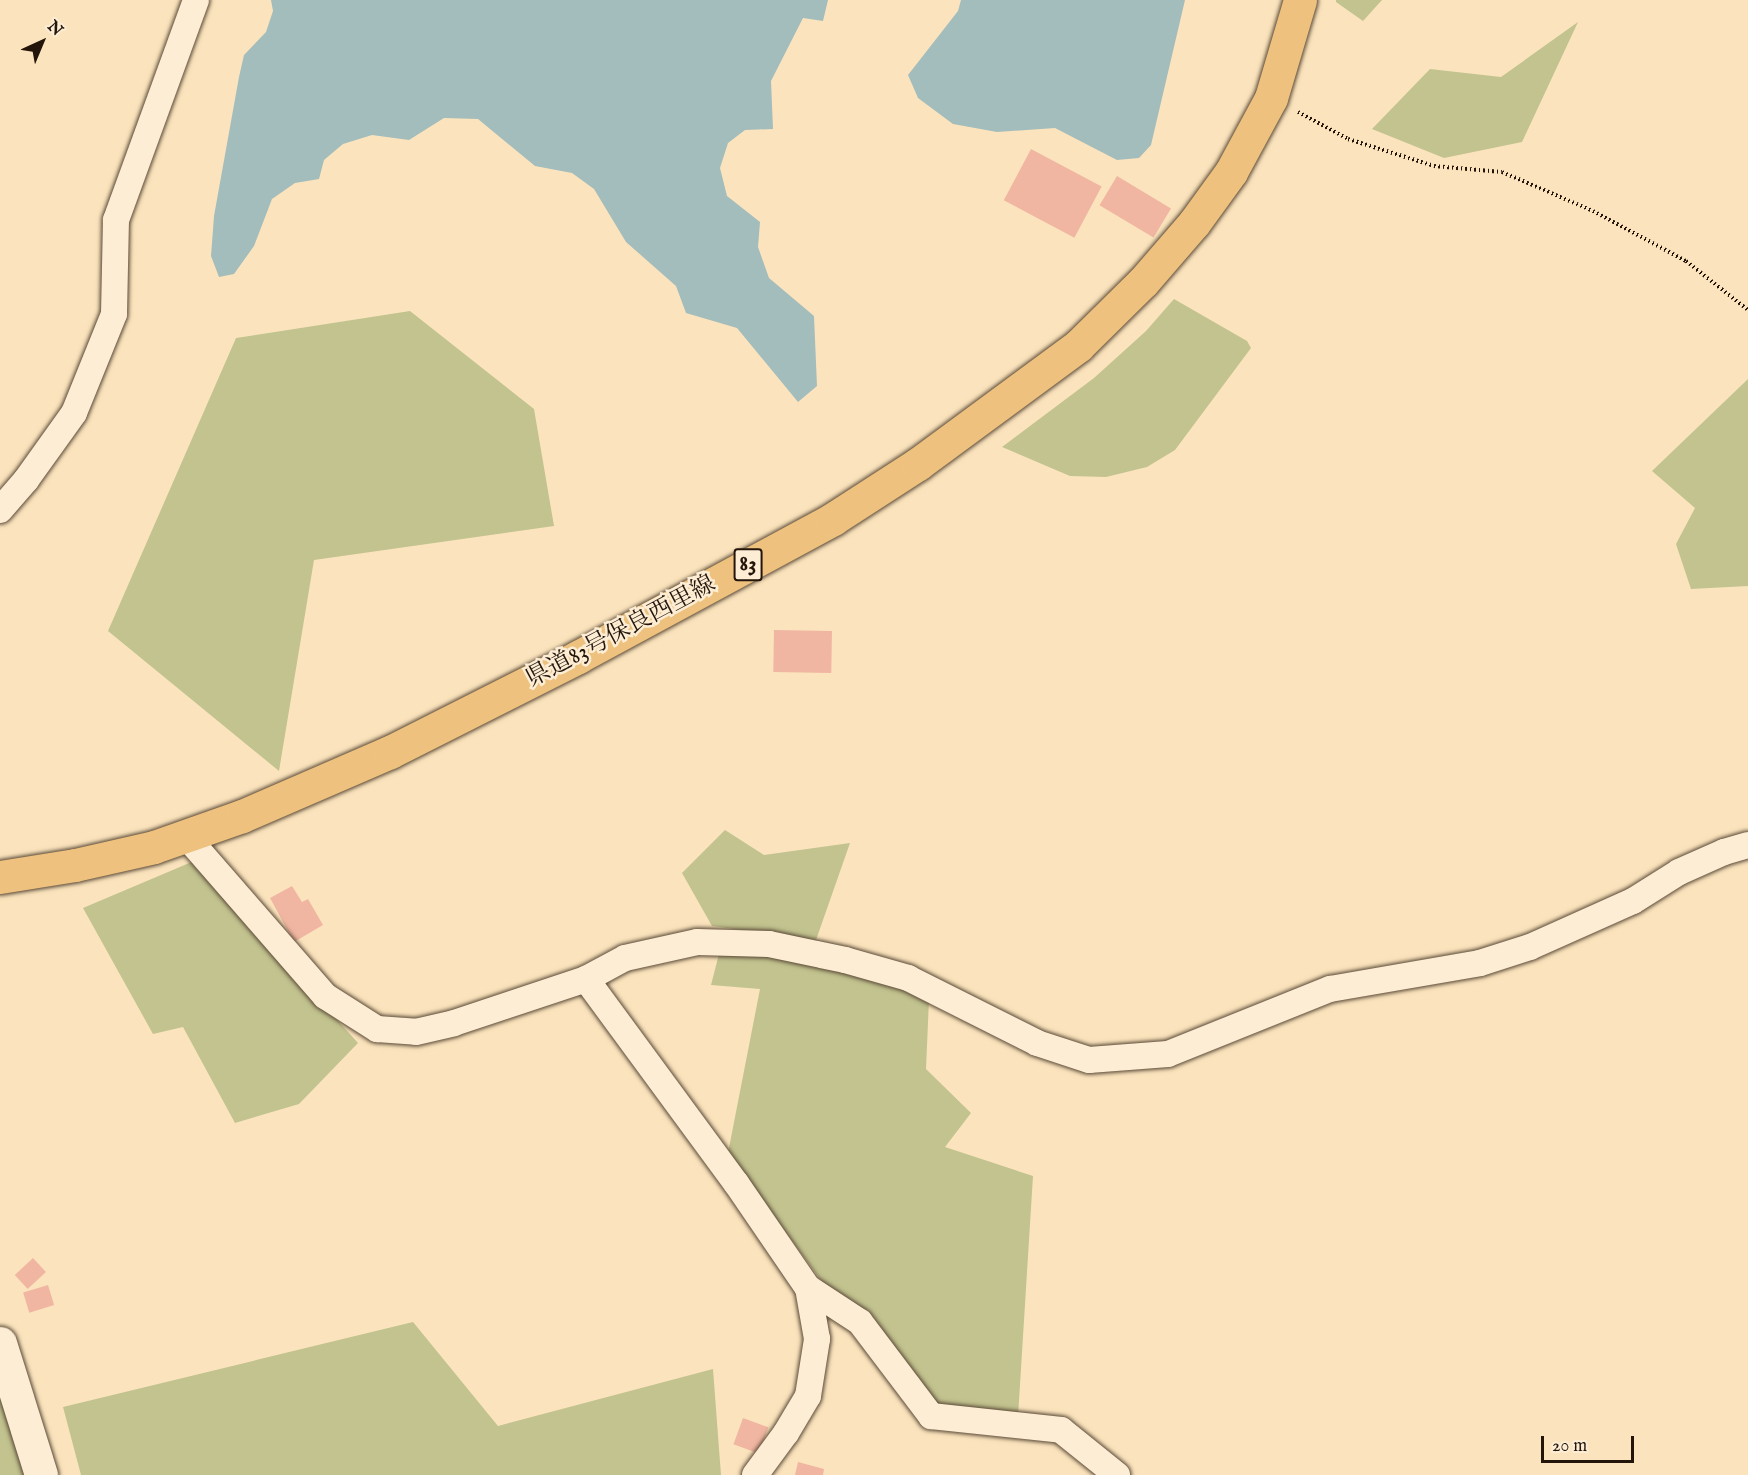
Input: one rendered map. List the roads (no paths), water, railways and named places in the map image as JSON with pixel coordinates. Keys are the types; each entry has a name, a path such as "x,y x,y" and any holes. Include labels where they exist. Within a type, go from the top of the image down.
{"main road":[{"name":"県道83号保良西里線","path":"0,877 75,865 154,848 242,816 390,752 578,657 834,519 918,464 1078,345 1143,282 1194,223 1231,172 1271,98 1300,0"}],"street":[{"path":"0,510 26,480 74,412 114,314 116,220 196,0"},
{"path":"186,836 325,996 377,1029 416,1032 453,1023 586,979 625,958 698,942 769,944 845,960 908,978 1037,1043 1089,1060 1168,1054 1330,988 1480,963 1530,947 1633,901 1679,872 1724,852 1748,845"},
{"path":"586,979 736,1183 808,1288 860,1322 931,1416 1060,1430 1117,1475"},
{"path":"755,1475 786,1433 808,1396 817,1339 808,1288"},
{"path":"0,1343 41,1475"}],"water":[{"path":"271,0 828,0 823,21 803,18 771,81 773,129 745,130 728,143 720,168 727,196 760,222 758,247 769,278 814,316 817,386 798,402 737,328 686,313 676,286 626,242 594,189 572,173 535,166 478,119 444,118 409,140 372,135 343,144 324,160 319,179 295,183 272,199 254,246 234,274 219,277 211,256 214,216 239,77 244,55 266,32 273,11"},
{"path":"961,0 1185,0 1151,145 1139,158 1117,160 1055,128 997,132 953,124 918,98 908,75 958,11"}]}
